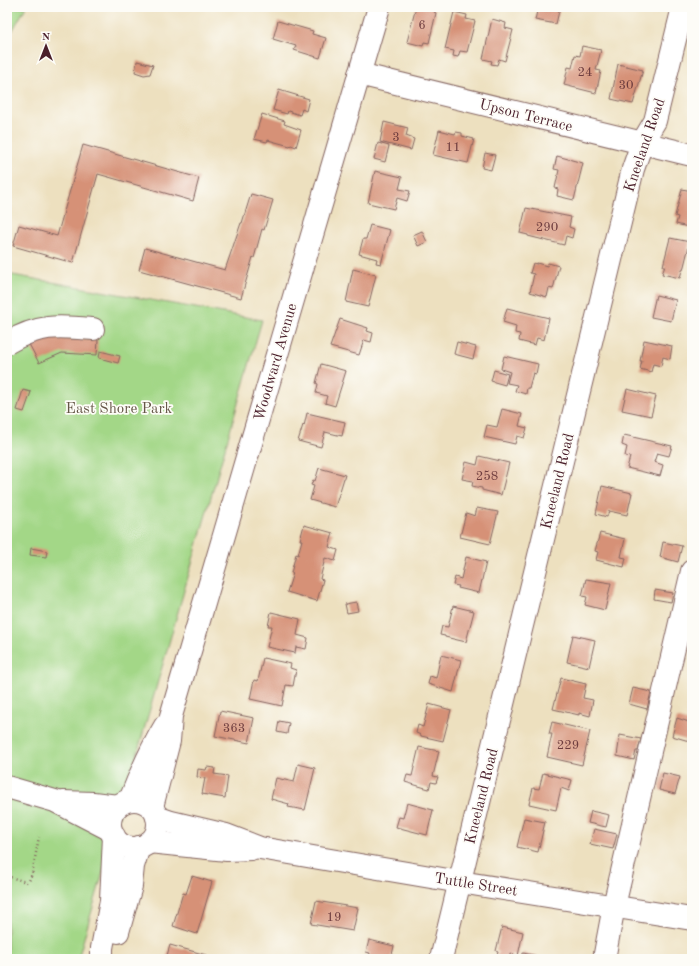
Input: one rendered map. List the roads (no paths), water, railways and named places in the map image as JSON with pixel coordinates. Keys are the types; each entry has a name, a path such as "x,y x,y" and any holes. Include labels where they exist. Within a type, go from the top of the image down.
{"street":[{"name":"Woodward Avenue","path":"154,812 169,741 171,716 379,7"},
{"name":"Kneeland Road","path":"441,959 631,176 642,143 655,121 683,7"},
{"name":"Upson Terrace","path":"359,74 692,155"},
{"path":"7,343 22,334 44,328 61,326 93,328"},
{"path":"604,959 614,906 692,571"},
{"name":"Woodward Avenue","path":"124,803 157,739 171,716"},
{"path":"7,787 56,801 124,803 138,800 145,802 154,812 158,824 157,831 154,837 144,845 133,866 131,886 113,950 103,959"},
{"path":"56,801 112,833 118,842 124,846 132,848 144,845"},
{"path":"103,959 102,948 111,901 111,817 124,803"},
{"name":"Tuttle Street","path":"154,812 171,822 226,835 260,848 692,919"},
{"name":"Tuttle Street","path":"144,845 227,850 260,848"}],"park label":[{"name":"East Shore Park","path":"119,408"}]}
